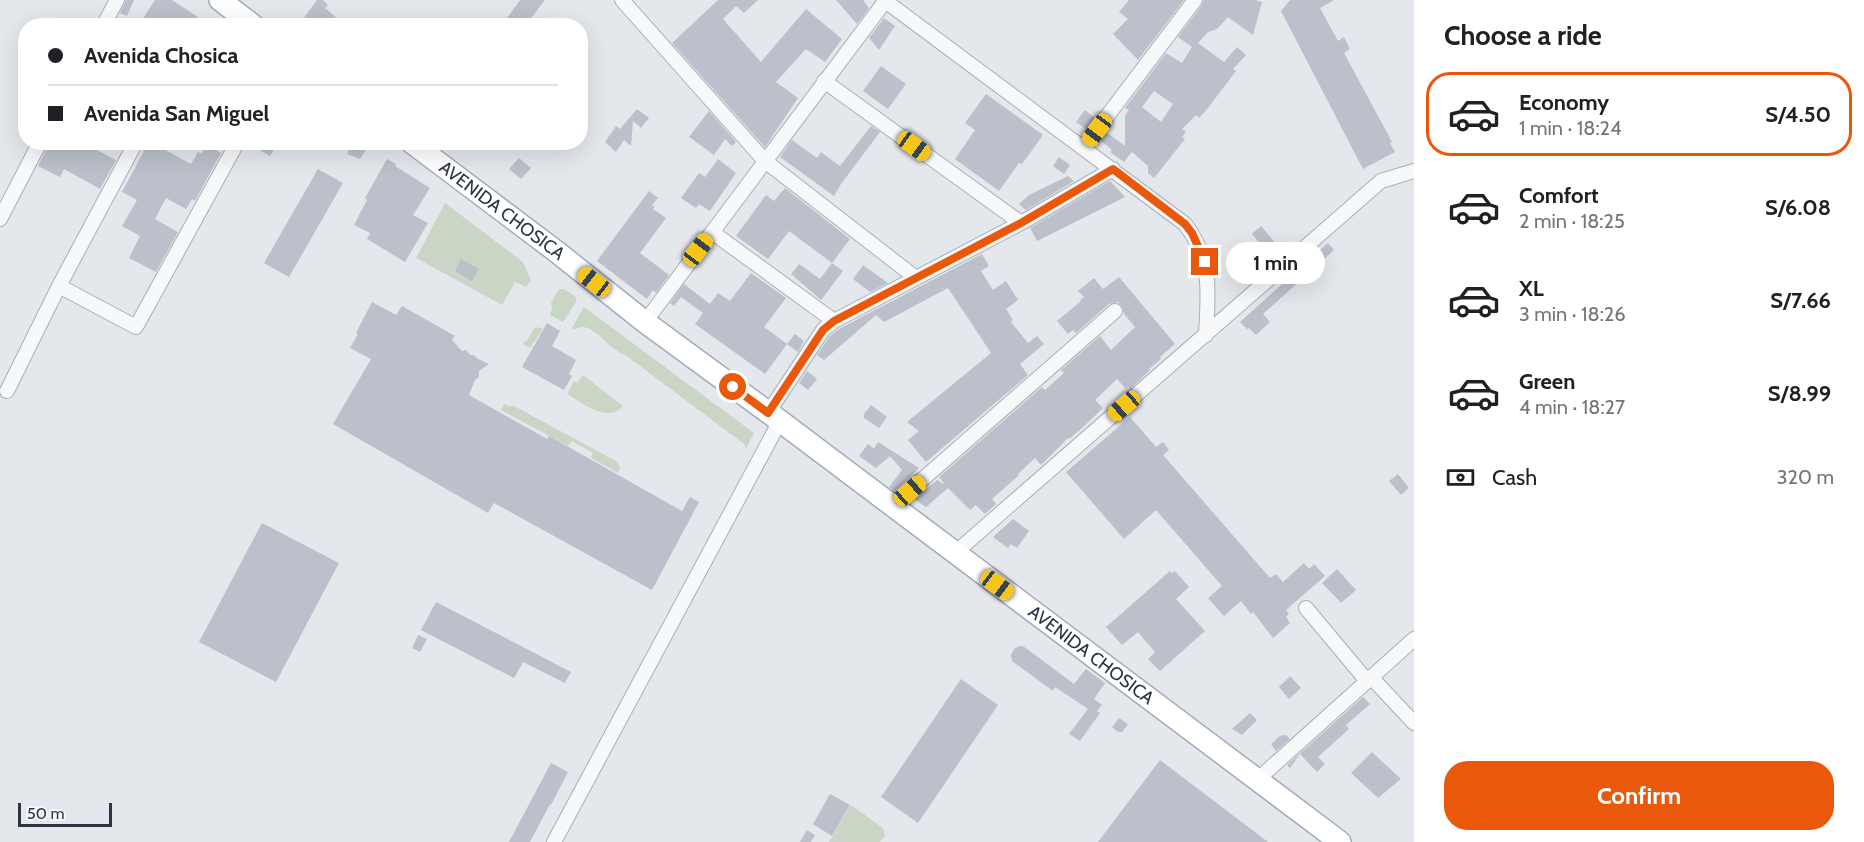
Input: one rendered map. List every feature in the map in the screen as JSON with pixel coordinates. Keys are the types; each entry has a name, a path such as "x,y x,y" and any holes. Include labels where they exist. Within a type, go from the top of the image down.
{"main road":[{"path":"220,0 244,18"},
{"name":"AVENIDA CHOSICA","path":"422,150 645,322 1340,842"}],"street":[{"path":"107,18 117,0"},
{"path":"622,0 765,161 916,278"},
{"path":"645,322 885,0 1185,224 1192,233 1205,262 1209,283 1206,335"},
{"path":"1083,148 1195,0"},
{"path":"824,81 1021,223"},
{"path":"0,219 36,150"},
{"path":"7,391 59,286 132,150"},
{"path":"59,286 136,327 233,150"},
{"path":"554,842 774,417 823,330 834,321 1021,223 1113,169"},
{"path":"955,554 1381,181 1414,171"},
{"path":"712,232 834,321"},
{"path":"892,506 1115,311"},
{"path":"1306,608 1369,679 1414,723"},
{"path":"1257,780 1414,639"}],"green space":[{"path":"445,203 523,262 531,280 526,287 515,282 502,305 416,258"},
{"path":"559,289 564,289 576,297 576,302 563,322 550,315 551,303"},
{"path":"584,307 754,433 746,449 744,444 624,354 610,346 596,333 583,327 574,330 572,328"},
{"path":"535,327 543,329 530,348 523,344"},
{"path":"583,375 623,406 617,411 603,412 567,394 574,381 577,383"},
{"path":"504,404 510,407 512,405 616,461 620,467 618,473 591,458 593,453 572,441 568,446 501,410"},
{"path":"851,805 883,828 885,835 880,842 829,842"}],"building":[{"path":"126,0 134,0 127,16 120,13"},
{"path":"155,0 172,0 198,17 197,18 143,18"},
{"path":"317,0 323,0 328,5 325,8 337,18 304,18"},
{"path":"520,0 545,0 531,18 507,18"},
{"path":"718,0 758,0 744,13 736,6 723,19 761,62 806,9 842,39 825,62 806,49 776,82 798,98 765,147 672,43"},
{"path":"836,0 863,0 869,8 857,24"},
{"path":"1129,0 1184,0 1138,60 1113,34 1128,19 1119,12"},
{"path":"1204,0 1262,2 1253,35 1228,17 1217,29 1208,32 1198,43 1224,62 1237,47 1246,55 1233,69 1236,71 1208,108 1199,118 1196,115 1182,129 1186,132 1182,137 1185,139 1154,178 1148,173 1148,166 1132,152 1124,162 1110,152 1112,150 1100,140 1106,132 1125,146 1125,116 1129,110 1125,108 1166,53 1182,63 1192,47 1178,37","holes":["1154,91 1173,104 1161,122 1142,107"]},
{"path":"1290,0 1334,0 1320,8 1338,41 1344,37 1350,49 1344,53 1392,142 1390,143 1395,152 1363,169 1281,11"},
{"path":"884,18 895,26 879,50 869,38"},
{"path":"881,66 906,84 888,109 863,91"},
{"path":"986,94 1043,135 999,191 955,159 975,130 965,123"},
{"path":"637,109 649,118 641,128 633,121 631,146 624,140 616,152 605,142 616,126 620,129"},
{"path":"1085,110 1095,118 1086,129 1076,122"},
{"path":"709,111 736,142 732,146 725,139 714,155 689,137"},
{"path":"871,126 880,132 834,196 780,157 792,140 817,158 821,152 840,166"},
{"path":"46,150 97,150 116,160 100,189 64,169 60,177 38,166"},
{"path":"142,150 166,150 191,164 198,152 201,154 204,150 216,150 221,153 195,201 192,199 186,209 166,198 155,219 178,232 156,272 129,258 140,236 122,226 137,200 122,192 144,151"},
{"path":"260,150 274,150 270,156"},
{"path":"349,150 366,150 360,159 347,154"},
{"path":"1059,157 1070,165 1064,174 1053,166"},
{"path":"519,158 531,168 521,179 509,169"},
{"path":"387,159 430,188 413,215 428,223 405,262 367,239 370,233 354,225 367,200 365,198"},
{"path":"718,159 736,173 710,211 699,204 696,208 681,198 699,173 705,177"},
{"path":"318,169 343,183 289,277 264,263"},
{"path":"1068,176 1074,181 1026,210 1019,204 1029,195"},
{"path":"1110,181 1125,197 1037,241 1030,228"},
{"path":"785,188 850,239 832,263 789,231 768,259 736,236 766,195 774,201"},
{"path":"649,191 658,198 652,205 655,207 653,209 666,218 640,253 669,275 656,293 653,290 647,299 597,261"},
{"path":"1261,226 1283,252 1274,260 1252,234"},
{"path":"1328,243 1334,250 1263,314 1270,322 1256,335 1240,322"},
{"path":"982,254 989,266 981,271 993,290 1006,281 1018,300 1006,309 1013,320 1011,322 1028,343 1037,336 1044,344 1020,364 1028,375 926,462 908,440 919,431 907,422 991,353 948,288 884,322 876,315 824,360 817,355 830,336 839,329"},
{"path":"461,259 479,269 472,281 455,271"},
{"path":"832,263 843,271 821,300 791,274 799,264 820,279"},
{"path":"863,265 888,283 870,292 853,279"},
{"path":"751,273 786,298 764,327 787,344 765,374 695,324 703,313 681,297 674,306 670,303 684,284 710,304 718,293 730,301"},
{"path":"1119,277 1175,344 1130,389 1128,386 1126,389 1117,379 1095,400 1103,408 1041,465 1035,458 992,499 996,504 985,514 976,505 970,510 948,488 926,507 914,499 937,480 945,485 939,477 1042,387 1045,390 1064,373 1061,370 1100,336 1111,350 1135,327 1117,302 1109,304 1076,333 1073,330 1068,334 1057,321 1081,301 1084,297 1078,291 1094,278 1103,289"},
{"path":"372,302 396,315 402,306 455,336 452,340 462,351 466,350 470,355 489,364 479,371 479,377 475,380 469,395 547,439 549,436 682,511 690,497 699,502 652,590 494,503 488,513 333,424 371,359 350,348"},
{"path":"547,323 560,331 552,346 576,360 569,374 572,376 564,390 522,367"},
{"path":"795,334 804,341 798,352 787,344"},
{"path":"807,371 817,379 808,390 799,383"},
{"path":"871,405 887,417 879,428 864,418 864,414"},
{"path":"1130,417 1156,447 1163,442 1169,450 1163,455 1270,578 1276,574 1283,582 1304,563 1309,569 1314,564 1325,576 1286,610 1289,613 1286,617 1290,623 1273,638 1253,612 1251,614 1241,601 1224,616 1208,598 1222,586 1156,510 1124,539 1066,472"},
{"path":"878,442 919,468 894,491 889,487 902,470 890,456 876,468 859,456 868,444 874,449"},
{"path":"1398,474 1409,488 1401,495 1389,481"},
{"path":"1013,519 1029,531 1017,548 1011,544 1008,548 993,537"},
{"path":"262,523 339,563 276,682 199,642"},
{"path":"1337,569 1356,590 1341,603 1322,583"},
{"path":"1170,571 1172,573 1175,571 1189,587 1176,599 1205,631 1160,671 1148,659 1155,652 1138,632 1122,645 1106,627"},
{"path":"436,602 571,672 565,683 523,662 514,678 421,630"},
{"path":"418,635 427,639 420,652 412,648"},
{"path":"1019,646 1023,646 1074,684 1086,669 1105,683 1094,699 1102,705 1097,711 1100,713 1080,741 1069,734 1088,709 1055,687 1053,691 1012,661 1011,655"},
{"path":"1290,676 1301,688 1289,699 1279,687"},
{"path":"961,679 998,705 918,823 881,797"},
{"path":"1363,697 1370,704 1346,725 1349,729 1318,757 1325,764 1317,772 1300,754 1290,768 1287,765"},
{"path":"1250,713 1257,720 1242,735 1232,729"},
{"path":"1119,718 1128,724 1122,732 1112,727"},
{"path":"1286,735 1290,739 1276,751 1271,744 1280,736"},
{"path":"1372,752 1401,779 1378,798 1351,773"},
{"path":"1160,760 1268,842 1098,842"},
{"path":"551,763 568,772 551,805 530,842 509,842"},
{"path":"830,794 850,805 832,836 813,824"},
{"path":"807,830 815,835 811,842 800,842"}],"route":[{"path":"733,387 768,413 823,330 834,321 1021,223 1113,169 1185,224 1192,233 1205,262"}]}
